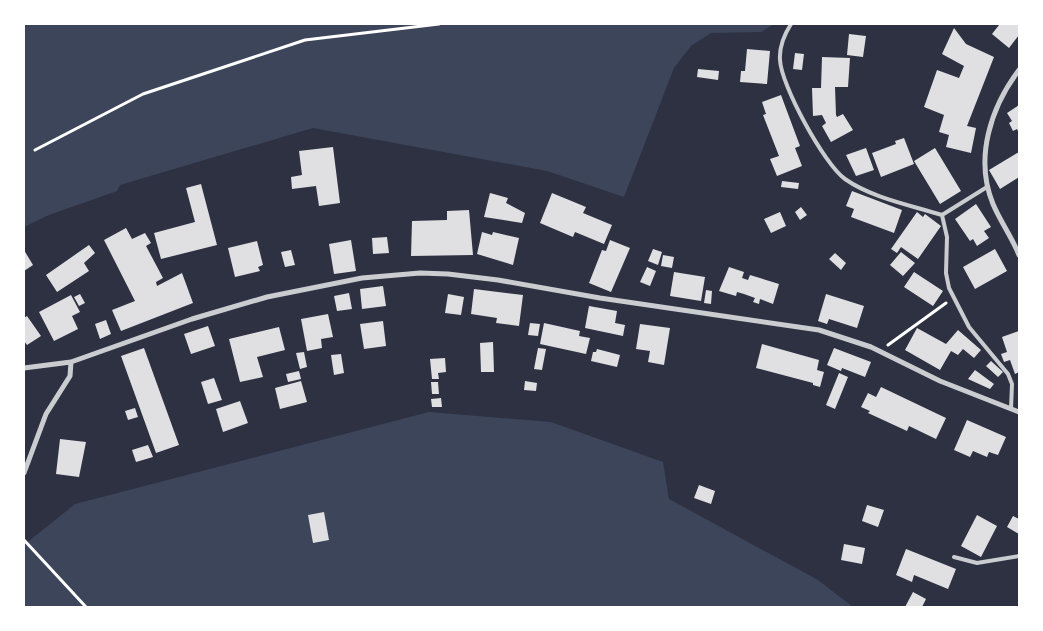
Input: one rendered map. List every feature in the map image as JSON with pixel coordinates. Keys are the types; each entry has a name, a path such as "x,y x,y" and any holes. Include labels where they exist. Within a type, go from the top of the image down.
{"street":[{"path":"1019,70 1005,91 990,128 984,162 987,187 1019,255"},
{"path":"24,368 71,362 201,316 267,296 362,278 420,274 498,280 600,298 797,326 845,338 880,351 940,381 1019,412"},
{"path":"24,473 46,414 70,376 71,362"}],"lane":[{"path":"791,24 780,52 781,73 798,109 833,166 843,177 872,192 942,215"},
{"path":"942,215 987,187"},
{"path":"942,215 947,238 946,273 953,297 969,327 1008,374 1012,384 1011,409"},
{"path":"954,557 977,563 1019,556"}],"path":[{"path":"35,150 143,94 305,40 439,24"},
{"path":"880,351 953,297"},
{"path":"24,540 86,607"}],"shaded area":[{"path":"24,24 774,24 761,32 711,33 691,46 674,68 624,197 547,171 313,128 120,185 117,191 49,215 24,227"},
{"path":"429,412 551,422 663,462 669,499 818,580 853,607 24,607 24,545 75,504"}],"building":[{"path":"997,24 1019,24 1019,35 1009,48 992,34 999,25"},
{"path":"954,28 966,44 994,57 967,126 976,128 971,153 946,147 949,135 939,132 944,115 924,107 937,70 959,78 964,66 942,54"},
{"path":"849,34 866,36 863,57 847,55"},
{"path":"747,49 770,51 767,84 740,82 741,71 745,71"},
{"path":"795,53 804,54 802,70 793,69"},
{"path":"822,57 850,58 848,87 835,87 836,115 837,117 843,114 853,130 831,142 822,126 826,123 822,115 813,116 812,88 821,88"},
{"path":"698,69 719,71 718,80 697,77"},
{"path":"781,95 800,146 795,148 802,166 777,176 770,159 779,156 763,115 766,114 762,102"},
{"path":"1019,105 1019,133 1017,129 1013,131 1009,123 1012,121 1007,113"},
{"path":"904,138 914,164 881,177 872,153 896,144 895,141"},
{"path":"333,147 340,203 319,206 316,186 292,189 291,177 302,175 299,151"},
{"path":"866,148 874,170 856,176 846,155"},
{"path":"935,148 961,191 940,204 914,161"},
{"path":"1019,152 1019,177 1000,189 989,170"},
{"path":"782,181 799,183 798,189 781,187"},
{"path":"201,184 217,245 161,259 154,233 195,222 186,188"},
{"path":"852,191 902,210 894,233 851,217 854,209 846,206"},
{"path":"490,193 508,198 506,203 525,213 522,223 484,217"},
{"path":"552,193 586,207 583,213 612,225 604,244 575,232 573,237 540,223"},
{"path":"976,204 991,227 984,231 989,238 977,246 973,239 970,241 955,219"},
{"path":"801,207 807,215 800,220 795,212"},
{"path":"469,210 473,255 411,256 412,221 447,220 447,211"},
{"path":"780,212 786,226 771,233 764,219"},
{"path":"917,212 923,217 925,214 941,226 918,259 901,247 897,253 891,249"},
{"path":"126,228 132,239 145,233 151,243 146,246 163,278 156,282 157,286 182,273 193,303 121,331 112,310 135,301 104,240"},
{"path":"482,232 492,235 493,232 519,238 513,265 477,254"},
{"path":"387,237 389,253 373,254 372,238"},
{"path":"351,240 356,271 334,274 329,244"},
{"path":"610,240 630,248 611,292 589,283 602,250 606,251"},
{"path":"257,241 263,265 258,267 260,271 235,277 228,248"},
{"path":"89,245 95,253 84,263 89,271 57,292 46,275"},
{"path":"653,249 662,252 658,265 648,261"},
{"path":"995,249 1007,271 975,289 963,267"},
{"path":"24,250 33,265 24,271"},
{"path":"291,250 295,265 285,267 281,252"},
{"path":"901,252 915,263 903,276 890,265"},
{"path":"835,253 846,263 841,270 829,259"},
{"path":"663,255 674,257 672,268 661,266"},
{"path":"647,267 656,271 650,286 640,282"},
{"path":"729,267 744,272 742,278 748,280 750,275 779,284 773,304 760,299 759,304 753,302 755,298 744,294 737,292 736,296 719,291"},
{"path":"674,272 705,277 701,301 670,296"},
{"path":"914,272 943,291 933,306 904,287"},
{"path":"383,286 386,306 362,309 360,289"},
{"path":"474,289 523,295 519,326 496,323 497,318 471,314"},
{"path":"706,290 712,291 711,304 704,303"},
{"path":"349,293 352,309 337,311 334,296"},
{"path":"80,294 85,303 79,306 74,297"},
{"path":"448,294 464,297 461,315 445,313"},
{"path":"826,294 864,306 857,328 829,319 827,324 818,321"},
{"path":"71,295 80,312 72,316 78,329 54,341 39,312"},
{"path":"589,306 617,311 615,323 625,325 623,336 585,328"},
{"path":"328,314 333,337 321,339 322,348 307,351 301,319"},
{"path":"27,316 41,336 27,345 24,341 24,318"},
{"path":"106,320 111,334 100,339 95,324"},
{"path":"383,321 386,346 364,349 360,324"},
{"path":"530,323 540,324 538,336 528,335"},
{"path":"544,323 580,331 579,336 590,338 586,354 540,344"},
{"path":"640,324 670,328 664,365 648,362 650,351 636,349"},
{"path":"208,326 215,346 191,354 184,334"},
{"path":"279,327 285,350 257,357 263,377 240,382 229,339"},
{"path":"917,328 946,344 958,330 981,350 974,358 963,349 958,355 951,351 940,370 905,350"},
{"path":"1019,331 1019,372 1015,374 1010,360 1004,362 1001,354 1007,352 1002,337"},
{"path":"493,342 494,372 481,372 480,343"},
{"path":"762,344 819,360 817,370 824,372 820,387 813,385 813,383 756,368"},
{"path":"144,348 179,445 156,453 121,356"},
{"path":"538,348 546,349 542,370 534,369"},
{"path":"834,348 871,362 865,377 842,368 841,371 827,365"},
{"path":"597,349 620,355 617,367 591,361 593,352 596,352"},
{"path":"304,352 307,367 300,369 296,353"},
{"path":"341,354 344,373 334,375 331,355"},
{"path":"445,358 446,372 438,373 439,379 432,379 430,359"},
{"path":"991,361 1003,372 998,377 986,366"},
{"path":"975,370 994,384 990,389 968,379"},
{"path":"299,371 301,379 288,382 286,374"},
{"path":"839,373 848,377 835,409 826,405"},
{"path":"214,378 222,400 208,404 201,382"},
{"path":"301,381 307,402 280,409 275,388"},
{"path":"525,381 537,383 536,391 524,390"},
{"path":"431,382 438,382 439,394 432,394"},
{"path":"881,387 946,418 936,439 909,426 907,431 868,413 870,411 861,407 868,393 876,397"},
{"path":"441,398 442,407 432,407 431,399"},
{"path":"240,401 248,423 223,432 216,409"},
{"path":"135,408 138,417 128,420 125,411"},
{"path":"967,420 1006,437 998,455 989,452 987,457 973,451 970,457 954,450"},
{"path":"60,439 86,442 79,477 56,474"},
{"path":"148,445 153,457 136,462 132,450"},
{"path":"699,485 715,491 711,504 694,498"},
{"path":"867,505 884,510 878,527 862,521"},
{"path":"324,512 329,540 313,543 308,515"},
{"path":"977,515 997,526 981,557 961,546"},
{"path":"1013,516 1019,519 1019,534 1007,527"},
{"path":"844,544 865,548 862,564 841,560"},
{"path":"906,549 956,569 948,589 914,575 912,582 896,575"},
{"path":"913,592 926,599 922,607 905,607"}]}
